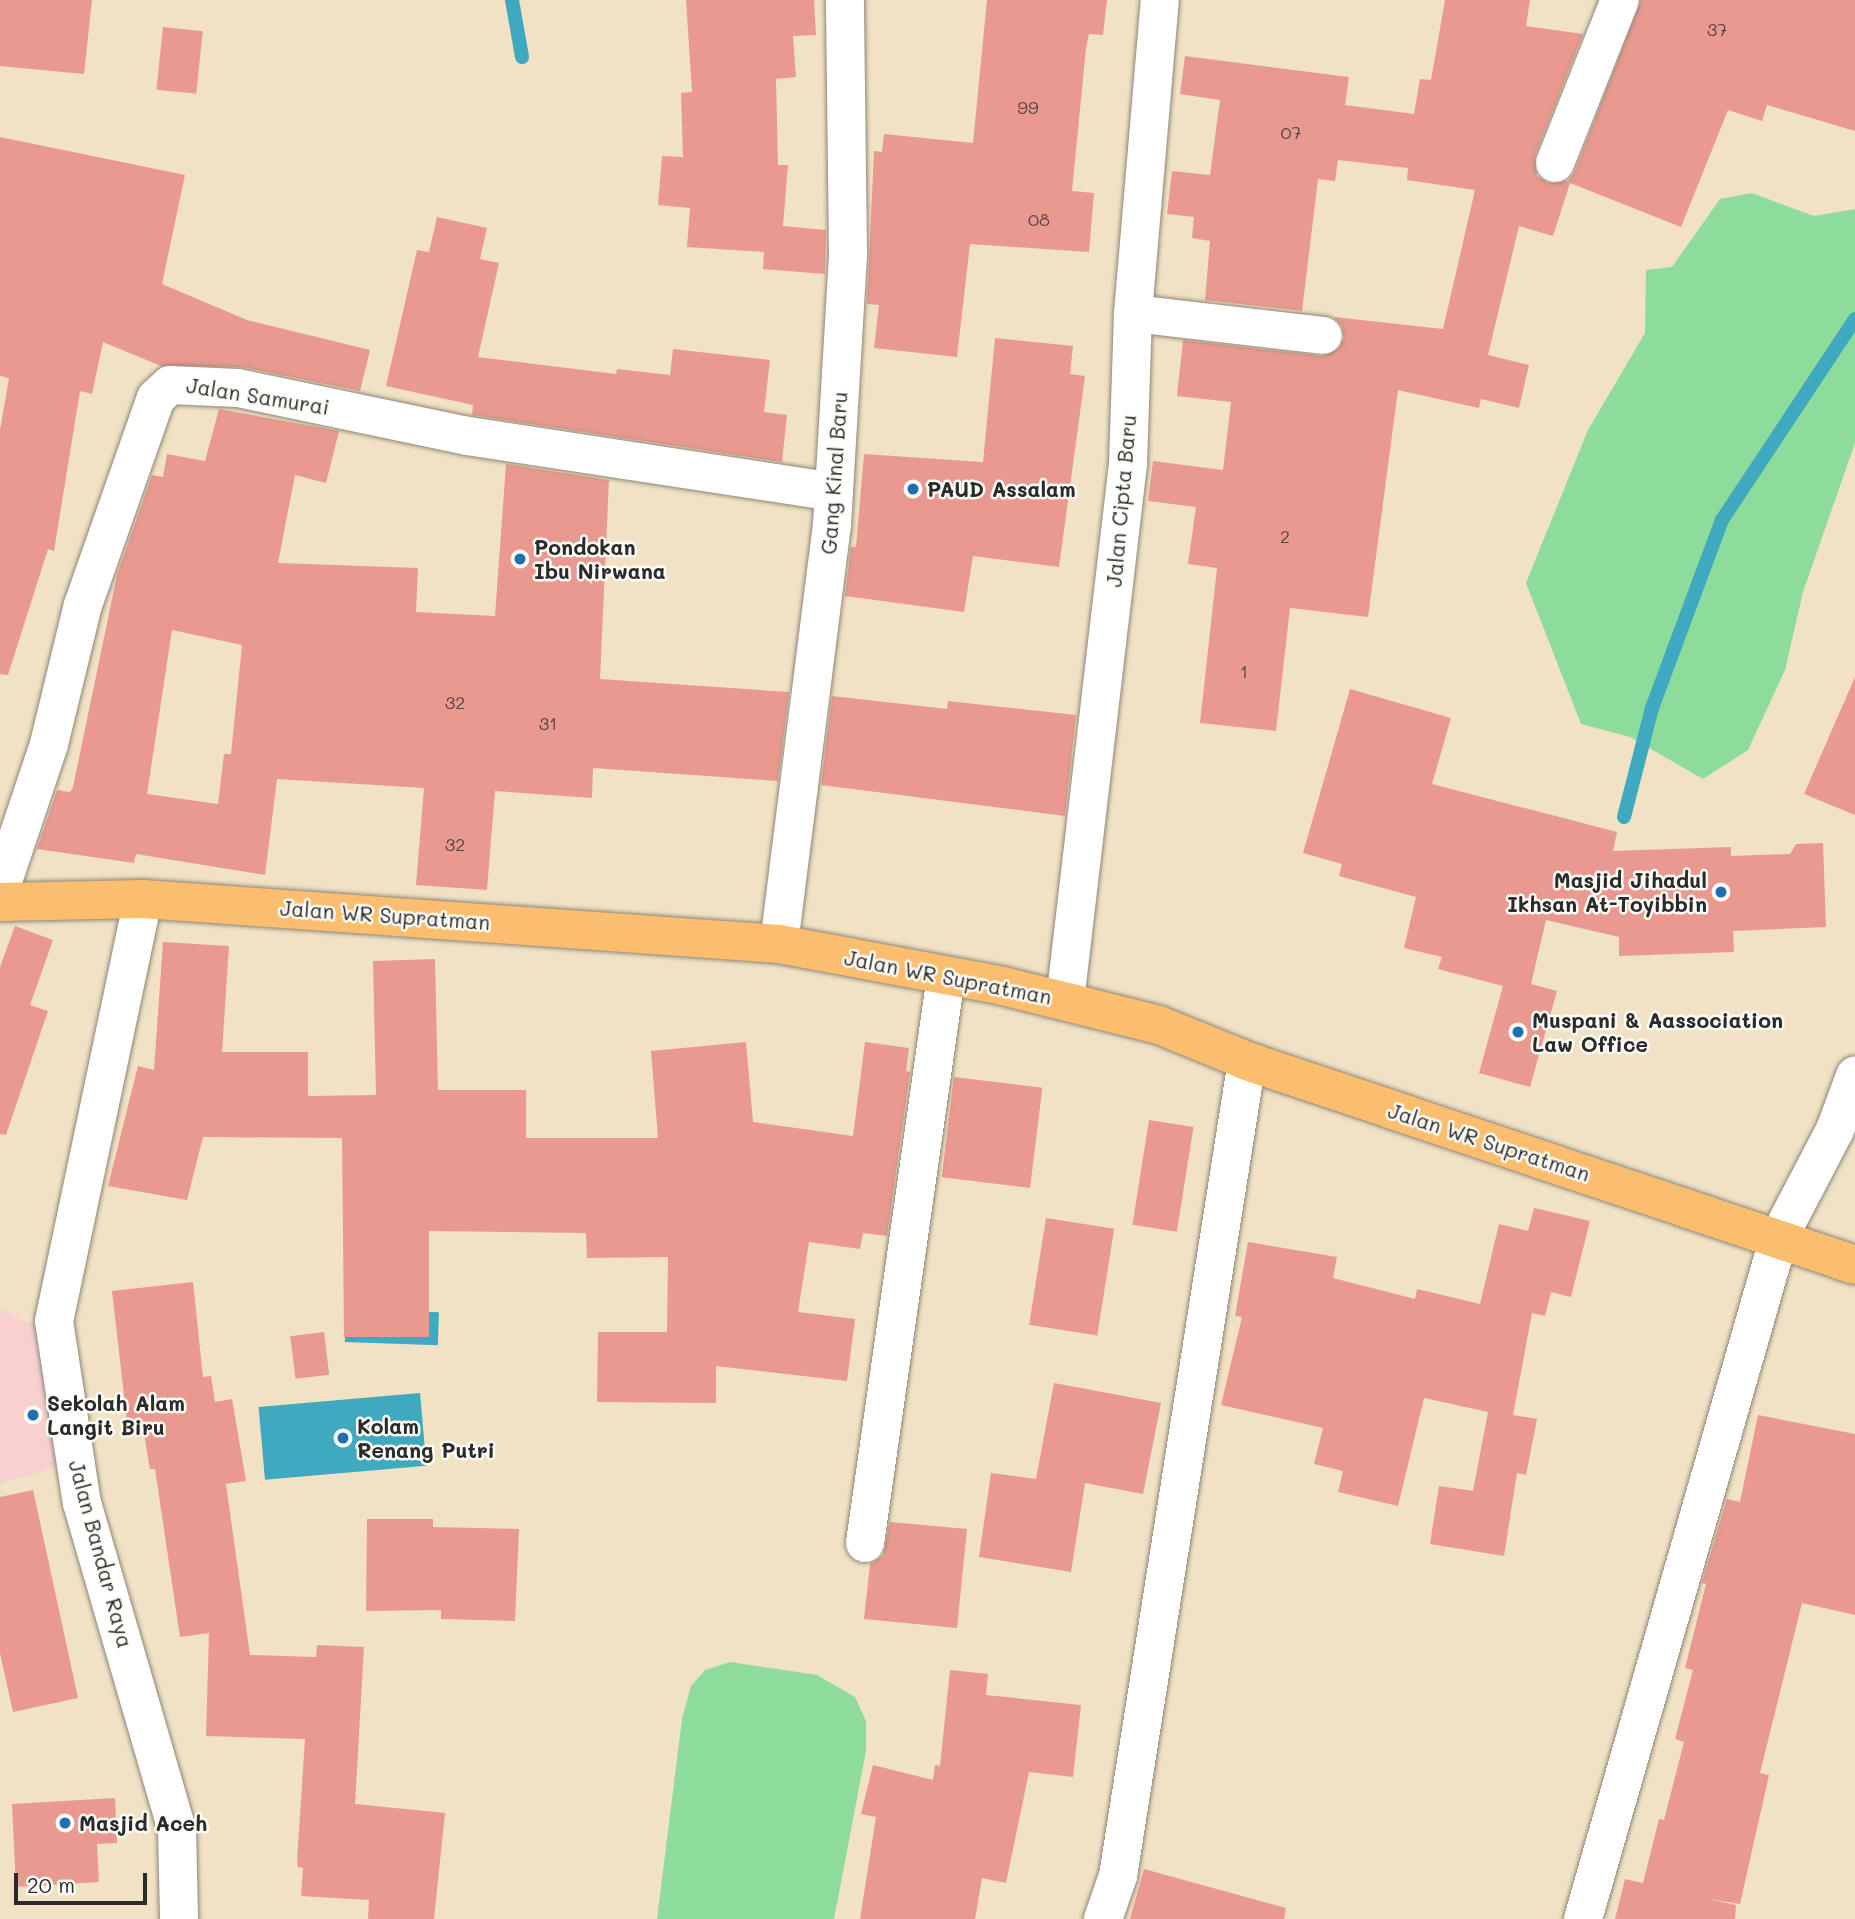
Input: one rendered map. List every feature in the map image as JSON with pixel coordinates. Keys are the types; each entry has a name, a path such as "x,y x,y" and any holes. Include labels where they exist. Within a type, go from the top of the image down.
{"highway":[{"name":"Jalan WR Supratman","path":"0,902 143,899 779,944 946,975 1159,1025 1247,1061 1779,1237 1855,1265"}],"street":[{"name":"Gang Kinal Baru","path":"779,944 834,492 848,253 845,0"},
{"name":"Jalan Cipta Baru","path":"1065,1001 1128,464 1133,313 1160,0"},
{"path":"1555,163 1620,0"},
{"path":"1133,313 1323,335"},
{"name":"Jalan Samurai","path":"0,890 49,744 83,605 156,398 170,385 238,388 468,436 834,492"},
{"name":"Jalan Bandar Raya","path":"143,899 54,1321 82,1503 177,1829 179,1919"},
{"path":"865,1543 946,975"},
{"path":"1103,1919 1118,1875 1247,1061"},
{"path":"1583,1919 1779,1237 1835,1130 1855,1076"}],"shaded area":[{"name":"Sekolah Alam Langit Biru","path":"0,1308 26,1323 54,1321 75,1461 0,1484"}],"green space":[{"path":"1752,193 1814,216 1855,209 1855,443 1803,592 1785,670 1748,750 1703,779 1630,737 1581,724 1526,583 1588,430 1645,333 1646,270 1672,267 1720,199"},
{"path":"730,1662 817,1675 855,1697 866,1721 866,1751 834,1919 657,1919 682,1719 691,1686 705,1670"}],"water":[{"path":"346,1309 439,1312 438,1345 345,1342"},
{"name":"Kolam Renang Putri","path":"420,1393 426,1466 265,1480 259,1407"}],"building":[{"path":"0,0 92,0 84,74 0,66"},
{"path":"686,0 814,0 816,35 793,36 796,77 776,79 778,165 788,165 783,226 826,230 825,274 763,269 764,252 687,247 690,208 658,205 662,156 683,157 681,93 692,92"},
{"path":"987,0 1107,0 1103,35 1089,34 1086,48 1072,191 1094,193 1089,252 970,244 957,357 874,348 879,305 867,304 874,151 882,152 884,134 973,143"},
{"path":"1445,0 1530,0 1526,26 1583,34 1535,156 1537,176 1548,183 1568,181 1575,171 1641,0 1855,0 1855,131 1767,105 1762,121 1728,110 1681,227 1570,183 1553,236 1519,226 1488,355 1529,365 1519,408 1481,399 1479,408 1398,390 1368,617 1290,608 1276,731 1200,723 1217,568 1188,564 1196,507 1148,501 1153,461 1223,470 1231,402 1177,396 1183,340 1321,356 1339,348 1344,338 1342,326 1334,317 1443,329 1475,190 1407,180 1408,168 1338,160 1335,181 1318,179 1302,311 1205,300 1210,241 1192,238 1194,217 1167,214 1172,171 1210,175 1220,100 1180,94 1185,56 1349,77 1345,105 1414,114 1420,79 1431,80"},
{"path":"163,27 203,31 196,94 156,90"},
{"path":"0,137 185,175 162,284 247,320 370,350 360,391 242,367 161,366 103,342 92,394 80,391 54,551 48,549 8,675 0,674 0,430 9,378 0,376"},
{"path":"437,217 487,228 480,259 499,263 478,357 616,374 617,369 670,375 673,349 770,360 764,412 787,415 782,462 472,415 473,405 386,386 417,250 429,252"},
{"path":"995,338 1073,346 1070,374 1085,376 1059,567 973,556 964,612 845,596 851,547 856,547 864,454 983,462"},
{"path":"219,409 339,431 326,483 295,475 278,563 418,568 416,612 495,616 506,464 609,480 600,679 789,692 778,781 593,768 592,798 495,791 487,890 416,885 424,788 277,779 265,875 136,854 134,863 37,849 57,790 70,792 73,787 117,575 152,475 163,477 167,454 205,461","holes":["172,630 242,645 231,754 224,754 218,804 147,794"]},
{"path":"1855,677 1855,815 1804,794"},
{"path":"1350,689 1451,718 1432,784 1617,832 1613,851 1731,847 1731,856 1790,854 1796,844 1823,843 1826,927 1733,931 1734,952 1619,956 1619,937 1546,920 1531,984 1557,991 1530,1087 1479,1073 1503,986 1438,969 1442,957 1404,948 1416,897 1339,876 1342,864 1303,853"},
{"path":"832,696 947,709 948,701 1076,715 1065,816 821,785"},
{"path":"15,926 53,940 30,1005 48,1011 6,1135 0,1134 0,967"},
{"path":"163,942 229,946 222,1052 308,1052 308,1096 376,1095 373,961 435,959 438,1090 526,1090 526,1138 658,1138 651,1051 746,1042 753,1122 853,1136 865,1042 909,1048 906,1071 910,1072 887,1236 863,1233 860,1249 809,1242 798,1312 855,1319 847,1381 716,1366 716,1403 597,1402 598,1332 667,1332 668,1257 587,1258 586,1233 429,1231 429,1337 344,1337 342,1138 203,1137 187,1200 108,1186 138,1066 154,1070"},
{"path":"954,1077 1042,1088 1030,1188 942,1177"},
{"path":"1149,1120 1193,1127 1177,1232 1132,1225"},
{"path":"1534,1208 1590,1221 1571,1297 1551,1292 1545,1316 1532,1313 1513,1415 1537,1419 1526,1475 1517,1473 1504,1556 1430,1544 1439,1486 1473,1491 1488,1412 1424,1398 1398,1506 1338,1492 1343,1471 1314,1464 1323,1428 1221,1405 1242,1317 1235,1316 1248,1242 1337,1257 1333,1278 1415,1299 1417,1289 1480,1304 1499,1224 1528,1231"},
{"path":"1046,1218 1114,1229 1097,1335 1029,1325"},
{"path":"193,1282 203,1377 211,1376 215,1402 232,1399 246,1481 226,1484 250,1655 316,1657 317,1645 364,1647 355,1804 445,1813 434,1919 368,1919 369,1900 301,1896 303,1868 298,1867 297,1861 305,1739 206,1736 209,1633 180,1637 155,1469 150,1469 143,1428 128,1430 112,1291"},
{"path":"324,1332 329,1375 295,1379 290,1336"},
{"path":"1054,1383 1161,1403 1143,1494 1085,1483 1071,1572 979,1557 991,1473 1036,1479"},
{"path":"1758,1415 1855,1434 1855,1615 1802,1603 1760,1773 1769,1775 1740,1904 1709,1899 1736,1905 1735,1919 1615,1919 1625,1879 1643,1883 1659,1819 1664,1820 1684,1742 1675,1739 1693,1670 1685,1668 1706,1584 1702,1583 1727,1499 1740,1502"},
{"path":"33,1490 78,1698 13,1712 0,1653 0,1497"},
{"path":"367,1519 433,1519 433,1527 519,1529 515,1621 441,1619 441,1610 366,1611"},
{"path":"890,1522 967,1529 957,1628 864,1619 870,1564 883,1556"},
{"path":"950,1670 988,1674 986,1695 1081,1705 1073,1777 1029,1772 1006,1883 982,1878 975,1919 860,1919 876,1817 861,1814 873,1765 933,1780 935,1765 940,1766"},
{"name":"Masjid Aceh","path":"115,1798 117,1843 97,1844 99,1882 16,1887 12,1804"},
{"path":"1144,1869 1286,1908 1284,1919 1130,1919"}],"waterway":[{"path":"512,0 522,57"},
{"path":"1624,817 1652,708 1722,520 1855,319"}],"place":[{"name":"PAUD Assalam","path":"913,489"},
{"name":"Pondokan Ibu Nirwana","path":"520,559"},
{"name":"Masjid Jihadul Ikhsan At-Toyibbin","path":"1721,892"},
{"name":"Muspani & Aassociation Law Office","path":"1518,1032"},
{"name":"Sekolah Alam Langit Biru","path":"33,1415"},
{"name":"Kolam Renang Putri","path":"343,1438"},
{"name":"Masjid Aceh","path":"65,1823"}]}
